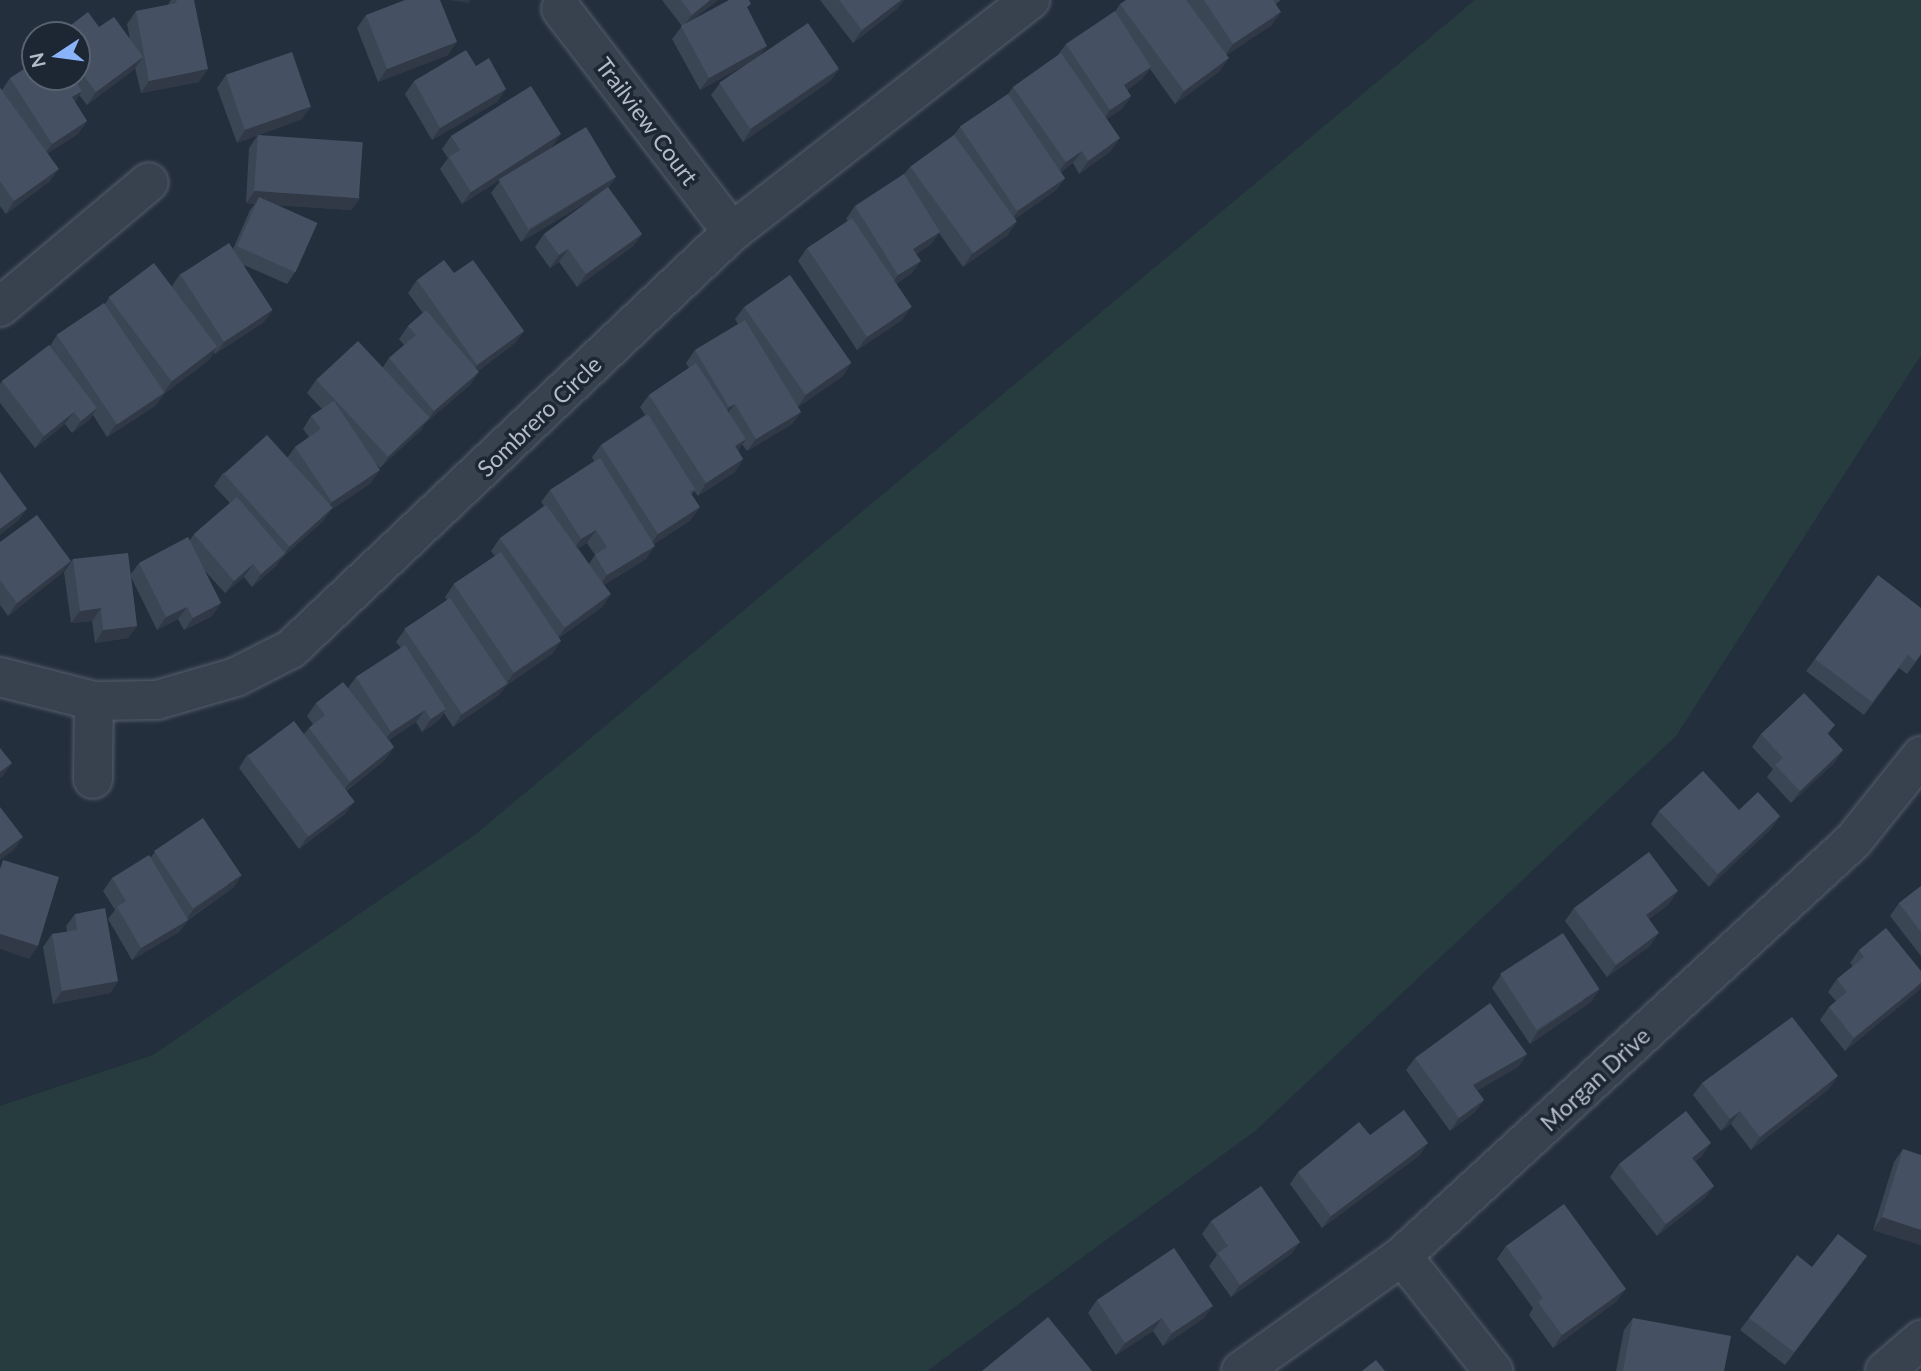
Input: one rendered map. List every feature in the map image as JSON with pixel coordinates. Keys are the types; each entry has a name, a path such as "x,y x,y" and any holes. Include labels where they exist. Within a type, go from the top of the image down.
{"street":[{"name":"Sombrero Circle","path":"0,677 94,701 157,700 236,677 291,649 732,232 1030,0"},
{"name":"Trailview Court","path":"561,9 732,232"},
{"path":"0,307 149,183"},
{"path":"93,779 94,701"},
{"name":"Morgan Drive","path":"1241,1371 1402,1256 1853,841 1921,756"},
{"path":"1402,1256 1493,1371"},
{"path":"1885,1371 1921,1340"}],"green space":[{"path":"1475,0 1921,0 1921,355 1676,736 1255,1131 927,1371 0,1371 0,1106 153,1055 476,834"}],"building":[{"path":"176,0 194,0 208,69 149,81 136,11 177,3"},
{"path":"405,0 440,0 457,42 387,69 366,15"},
{"path":"681,0 710,0 692,15"},
{"path":"729,0 749,0 751,4 747,7 767,46 709,78 681,26"},
{"path":"839,0 901,0 862,30"},
{"path":"1126,0 1186,0 1229,58 1184,91 1120,4"},
{"path":"1204,0 1273,0 1281,12 1233,44"},
{"path":"1115,11 1151,67 1124,85 1131,96 1110,110 1066,44"},
{"path":"88,12 99,27 114,17 143,57 96,92 91,85 91,21 76,21"},
{"path":"808,23 839,69 750,128 719,83"},
{"path":"466,50 476,66 489,58 506,89 440,128 414,81"},
{"path":"292,52 311,107 245,130 226,75"},
{"path":"1061,53 1120,138 1088,161 1082,151 1066,162 1013,87"},
{"path":"21,71 21,91 82,91 72,97 87,121 52,144 10,78"},
{"path":"531,86 561,134 471,192 449,157 460,150 451,136"},
{"path":"0,88 59,169 14,201 0,181"},
{"path":"1008,94 1065,179 1017,211 960,126"},
{"path":"586,127 616,177 528,229 499,180"},
{"path":"258,135 363,142 359,198 254,191"},
{"path":"954,135 1017,222 973,253 910,167"},
{"path":"904,174 940,232 913,249 921,261 898,275 855,206"},
{"path":"608,187 642,234 586,274 568,249 559,255 544,234"},
{"path":"259,197 317,223 296,272 237,246"},
{"path":"852,218 912,307 867,337 807,248"},
{"path":"229,243 273,310 224,342 180,275"},
{"path":"444,260 454,273 473,260 524,331 477,365 417,280"},
{"path":"154,263 217,347 172,381 108,297"},
{"path":"790,275 851,363 806,395 744,307"},
{"path":"104,303 164,393 117,424 57,335"},
{"path":"426,310 479,372 434,411 389,358 416,335 408,326"},
{"path":"745,320 801,412 756,439 735,404 729,407 695,350"},
{"path":"358,341 430,418 388,457 316,380"},
{"path":"49,345 97,408 81,421 74,412 44,436 2,381"},
{"path":"696,363 746,439 735,446 743,459 706,483 649,395"},
{"path":"334,401 380,470 332,502 295,447 321,429 311,416"},
{"path":"648,414 695,489 690,492 700,507 658,534 601,445"},
{"path":"267,435 333,508 289,547 224,474"},
{"path":"600,458 655,546 607,575 595,555 607,547 596,530 581,539 550,490"},
{"path":"0,472 27,509 0,529"},
{"path":"237,497 285,553 261,574 253,564 234,581 194,534"},
{"path":"546,505 611,594 565,627 500,539"},
{"path":"37,515 71,561 17,603 0,580 0,542"},
{"path":"188,537 221,603 193,618 187,607 166,617 139,563"},
{"path":"501,552 561,641 514,673 454,584"},
{"path":"128,553 137,626 103,630 101,608 80,611 73,559"},
{"path":"1878,575 1921,608 1921,654 1915,661 1908,655 1872,702 1815,659"},
{"path":"450,598 508,683 462,714 404,629"},
{"path":"405,645 446,709 431,719 425,710 391,732 356,677"},
{"path":"343,682 394,747 350,782 309,728 325,715 316,703"},
{"path":"1804,693 1835,725 1827,733 1843,750 1800,791 1775,765 1783,758 1761,734"},
{"path":"294,721 355,802 308,837 248,756"},
{"path":"0,748 12,763 0,772"},
{"path":"1703,771 1739,810 1758,792 1780,816 1718,874 1659,811"},
{"path":"0,807 23,837 0,854"},
{"path":"203,818 242,875 193,908 154,851"},
{"path":"1649,852 1678,891 1646,915 1659,933 1616,965 1574,908"},
{"path":"149,855 188,920 141,948 117,907 126,901 112,878"},
{"path":"3,860 59,877 38,946 0,934 0,869"},
{"path":"1921,886 1921,932 1899,903"},
{"path":"105,908 118,981 62,991 52,934 77,930 75,914"},
{"path":"1886,928 1921,971 1921,983 1854,1038 1829,1007 1847,992 1837,979 1864,957 1859,950"},
{"path":"1563,933 1599,989 1537,1030 1500,974"},
{"path":"1490,1003 1527,1054 1473,1085 1484,1100 1459,1118 1415,1058"},
{"path":"1792,1017 1838,1076 1760,1137 1740,1111 1730,1119 1702,1083"},
{"path":"1404,1110 1428,1143 1331,1216 1298,1172 1359,1122 1370,1135"},
{"path":"1686,1111 1711,1143 1692,1158 1714,1186 1666,1224 1619,1164"},
{"path":"1903,1149 1921,1155 1921,1230 1882,1217"},
{"path":"1261,1186 1300,1242 1240,1285 1218,1253 1228,1246 1211,1221"},
{"path":"1564,1204 1626,1289 1562,1335 1538,1302 1543,1298 1506,1246"},
{"path":"1838,1234 1867,1256 1794,1352 1749,1318 1797,1255 1812,1267"},
{"path":"1174,1248 1213,1306 1172,1333 1162,1318 1125,1343 1097,1300"},
{"path":"1048,1317 1092,1371 982,1371"},
{"path":"1633,1318 1731,1336 1724,1371 1623,1371"},
{"path":"1376,1360 1385,1371 1362,1371"}]}
